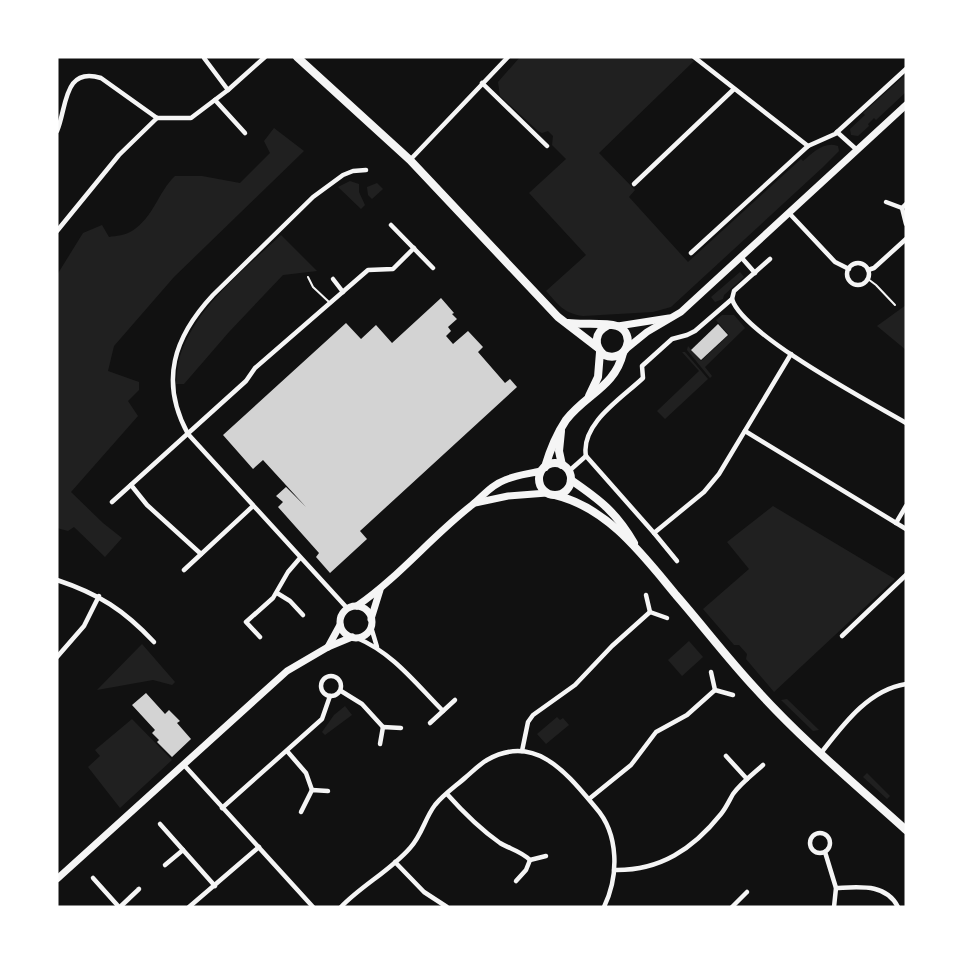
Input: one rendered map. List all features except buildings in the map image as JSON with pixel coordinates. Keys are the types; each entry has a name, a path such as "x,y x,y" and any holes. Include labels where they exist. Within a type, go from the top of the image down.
{"main road":[{"path":"297,57 410,160 558,317 609,357 618,356 647,332 675,317 906,105"},
{"path":"565,322 618,327 675,317"},
{"path":"588,397 598,377 597,337 599,332 608,326"},
{"path":"618,327 623,329 628,339 617,370 607,384 588,397 567,420 553,442 540,476 540,485 551,494 584,505 598,514 638,549"},
{"path":"562,428 559,451 562,465 570,475 605,504 623,525 638,549 757,690 821,753 906,830"},
{"path":"328,647 340,625 341,615 347,608 357,606 380,590 435,536 492,487 505,480 543,469 553,463 562,465"},
{"path":"474,503 508,496 560,494 568,489 570,475"},
{"path":"57,879 287,671 328,647 366,634 380,590"},
{"path":"357,606 368,611 371,623"},
{"path":"340,625 344,633 355,637"}],"street":[{"path":"57,132 70,86 80,77 92,75 101,78 157,118 191,118 228,90 265,57"},
{"path":"410,160 508,57"},
{"path":"694,57 808,146"},
{"path":"204,58 228,90"},
{"path":"692,253 808,146 837,132 906,69"},
{"path":"482,83 547,146"},
{"path":"634,184 734,89"},
{"path":"215,100 245,133"},
{"path":"57,231 119,155 157,118"},
{"path":"837,132 857,150"},
{"path":"347,608 188,434 176,406 172,389 172,374 179,345 202,307 313,197 353,171 366,171"},
{"path":"886,202 904,206 906,224"},
{"path":"789,213 835,262 849,269"},
{"path":"391,225 433,268"},
{"path":"868,270 874,268 906,239"},
{"path":"112,502 246,381 255,368 270,354 368,270 396,267 414,248"},
{"path":"741,257 755,273"},
{"path":"676,561 586,456 585,442 591,427 643,378 642,366 672,339 695,331 732,299 734,291 770,259"},
{"path":"860,263 866,266 868,279 862,284 855,284 848,276 849,269 853,264 860,263"},
{"path":"333,279 343,292"},
{"path":"732,299 735,306 762,334 906,423"},
{"path":"654,534 710,485 791,354"},
{"path":"745,431 906,529"},
{"path":"570,475 586,456"},
{"path":"131,485 147,505 201,554"},
{"path":"184,570 253,506"},
{"path":"896,523 906,506"},
{"path":"260,637 246,622 277,592 288,572 300,558"},
{"path":"842,636 906,575"},
{"path":"57,580 99,596 135,622 154,642"},
{"path":"277,592 290,601 303,615"},
{"path":"646,595 650,612"},
{"path":"57,657 84,626 99,596"},
{"path":"650,612 668,618"},
{"path":"522,751 528,722 533,715 575,685 612,646 650,612"},
{"path":"371,623 377,647"},
{"path":"355,637 377,647 392,658 443,711"},
{"path":"711,672 715,690"},
{"path":"333,676 340,680 340,691 335,696 330,696 324,694 321,687 327,677 333,676"},
{"path":"821,753 868,701 887,690 906,684"},
{"path":"589,799 626,770 656,732 687,715 715,690"},
{"path":"715,690 733,695"},
{"path":"340,691 362,704 383,726 401,728"},
{"path":"222,808 322,719 330,696"},
{"path":"430,723 455,700"},
{"path":"380,744 383,726"},
{"path":"287,751 306,773 312,790 301,812"},
{"path":"341,907 354,893 383,874 415,843 430,812 485,761 509,752 522,751 538,754 557,765 607,822 614,850 614,870 604,907"},
{"path":"726,756 747,779"},
{"path":"184,765 313,907"},
{"path":"614,870 640,868 681,854 719,817 733,795 763,765"},
{"path":"312,790 328,791"},
{"path":"447,794 476,825 530,860"},
{"path":"160,824 215,886"},
{"path":"823,833 829,837 830,847 825,852 816,852 811,848 810,841 814,835 823,833"},
{"path":"189,907 259,847"},
{"path":"165,865 183,850"},
{"path":"825,852 836,888 834,907"},
{"path":"530,860 546,856"},
{"path":"516,881 526,870 530,860"},
{"path":"395,862 424,892 447,907"},
{"path":"93,878 120,907 139,889"},
{"path":"836,888 873,888 889,896 898,907"},
{"path":"732,907 747,892"}],"lane":[{"path":"308,277 313,287 330,304"},
{"path":"868,279 895,305"}],"shaded area":[{"path":"520,57 689,57 694,61 599,153 635,190 629,197 688,262 801,159 803,161 819,148 828,145 838,146 839,151 671,307 653,312 576,315 562,308 546,291 586,255 529,193 566,159 552,145 553,136 548,131 542,133 538,131 500,96 498,82"},
{"path":"906,74 906,92 876,120 874,118 858,136 851,135 850,129 865,115 863,113"},
{"path":"274,128 304,151 174,277 114,346 108,371 139,382 139,390 128,401 138,416 71,492 122,538 105,557 74,527 68,531 57,528 57,275 83,233 102,225 109,237 132,231 146,219 164,189 175,176 202,176 240,183 270,153 264,141"},
{"path":"350,181 359,184 359,192 365,205 361,209 338,187"},
{"path":"377,183 383,189 372,199 368,195 367,187"},
{"path":"281,235 317,271 283,275 184,384 176,384 180,356 197,321 237,275"},
{"path":"740,272 744,277 724,295 723,299 715,302 711,297"},
{"path":"906,305 906,350 877,326"},
{"path":"722,315 734,315 745,328 705,367 712,376 710,378 687,350 688,346 701,361 729,335 716,320"},
{"path":"682,352 685,352 708,379 665,419 657,411 699,371"},
{"path":"773,506 895,579 774,692 746,659 747,654 739,645 734,645 703,609 749,569 727,542"},
{"path":"689,641 703,657 682,676 668,660"},
{"path":"142,644 175,682 172,685 153,680 97,690"},
{"path":"787,699 819,730 813,731 781,700"},
{"path":"345,706 352,715 325,735 322,732 334,715"},
{"path":"557,717 560,720 563,718 569,725 546,744 537,734"},
{"path":"132,719 172,760 120,808 88,767 100,756 95,750"},
{"path":"867,773 890,796 887,799 863,777"}]}
